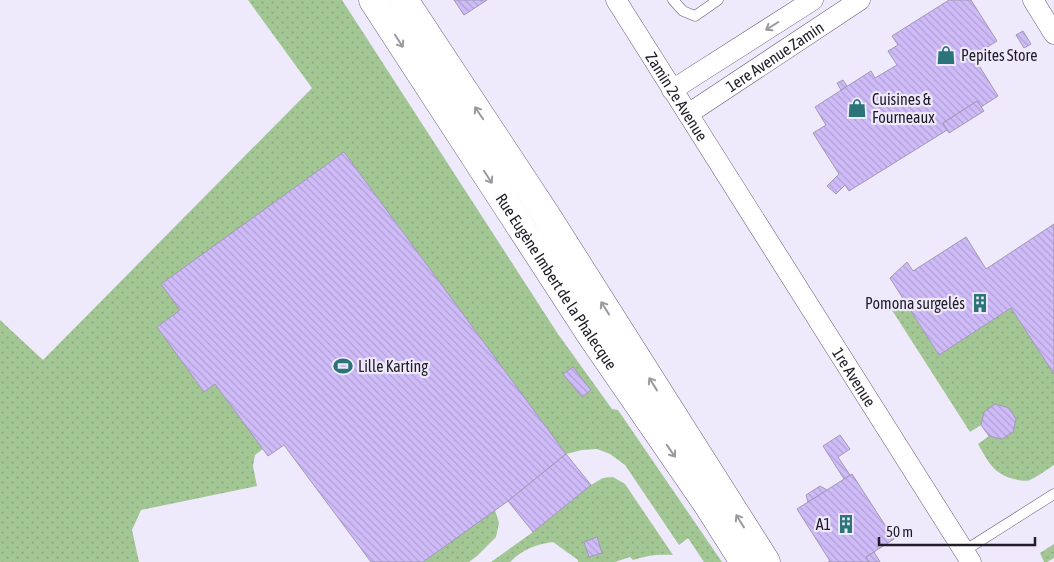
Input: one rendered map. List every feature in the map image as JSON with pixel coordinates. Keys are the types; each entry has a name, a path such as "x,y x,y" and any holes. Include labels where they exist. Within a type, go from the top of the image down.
{"street":[{"name":"Rue Eugène Imbert de la Phalecque","path":"373,0 588,330 708,505 744,562"},
{"name":"Rue Eugène Imbert de la Phalecque","path":"404,0 546,215 766,562"},
{"name":"Zamin 2e Avenue","path":"616,0 737,192"},
{"name":"1ere Avenue Zamin","path":"672,90 813,0"},
{"name":"1ere Avenue Zamin","path":"688,114 860,0"},
{"path":"1033,0 1054,34"},
{"name":"1re Avenue","path":"737,192 968,556"}],"lane":[{"path":"673,0 683,11 695,16 718,0"},
{"path":"968,556 1054,494"}],"green space":[{"path":"248,0 342,0 558,334 612,409 618,410 722,562 704,562 688,538 679,545 625,465 610,454 597,449 566,454 344,152 162,284 180,310 157,327 204,392 215,384 263,449 255,455 253,466 257,486 141,510 132,530 139,562 0,562 0,320 43,360 312,88"},
{"path":"903,299 939,355 1011,308 1054,374 1054,465 1026,481 1007,477 992,466 978,444 989,436 1002,439 1013,432 1016,419 1009,408 995,404 981,425 970,432 890,307"},
{"path":"613,477 625,484 673,555 653,555 633,560 630,557 615,562 578,562 578,560 553,542 530,548 510,562 491,562 533,532 591,485 603,478","holes":["597,538 601,553 589,557 584,542"]},
{"path":"495,510 499,523 496,537 469,562 423,562"},
{"path":"1054,544 1054,558 1044,562 1040,553"}],"building":[{"path":"454,0 487,0 464,15"},
{"path":"949,0 971,0 997,41 973,56 998,96 981,107 977,101 943,123 947,130 849,191 845,185 836,194 827,186 839,174 813,133 826,125 815,107 871,71 875,78 897,65 888,51 898,45 892,36"},
{"path":"1023,31 1031,44 1024,48 1016,35"},
{"path":"843,80 847,86 841,90 837,83"},
{"path":"977,101 984,111 949,133 943,123"},
{"name":"Lille Karting","path":"344,152 566,454 508,501 423,562 371,562 284,445 268,456 215,384 204,392 157,327 180,310 161,284"},
{"name":"Pomona surgelés","path":"1054,224 1054,374 1011,308 939,355 890,278 907,262 913,271 966,237 986,269"},
{"path":"573,367 591,390 582,397 563,374"},
{"path":"995,404 1009,408 1016,419 1013,432 1002,439 989,436 981,425 984,412"},
{"path":"840,435 850,449 838,457 850,475 844,479 823,446"},
{"path":"566,454 591,485 533,532 508,501"},
{"name":"A1","path":"852,474 894,539 866,557 869,562 828,562 830,561 797,509"},
{"path":"820,486 827,490 808,502 806,495"},
{"path":"597,537 602,553 589,557 584,542"},
{"path":"874,552 880,562 869,562 866,557"}],"place":[{"name":"Pepites Store","path":"946,55"},
{"name":"Cuisines & Fourneaux","path":"857,108"},
{"name":"Pomona surgelés","path":"980,303"},
{"name":"Lille Karting","path":"343,366"},
{"name":"A1","path":"846,524"}]}
